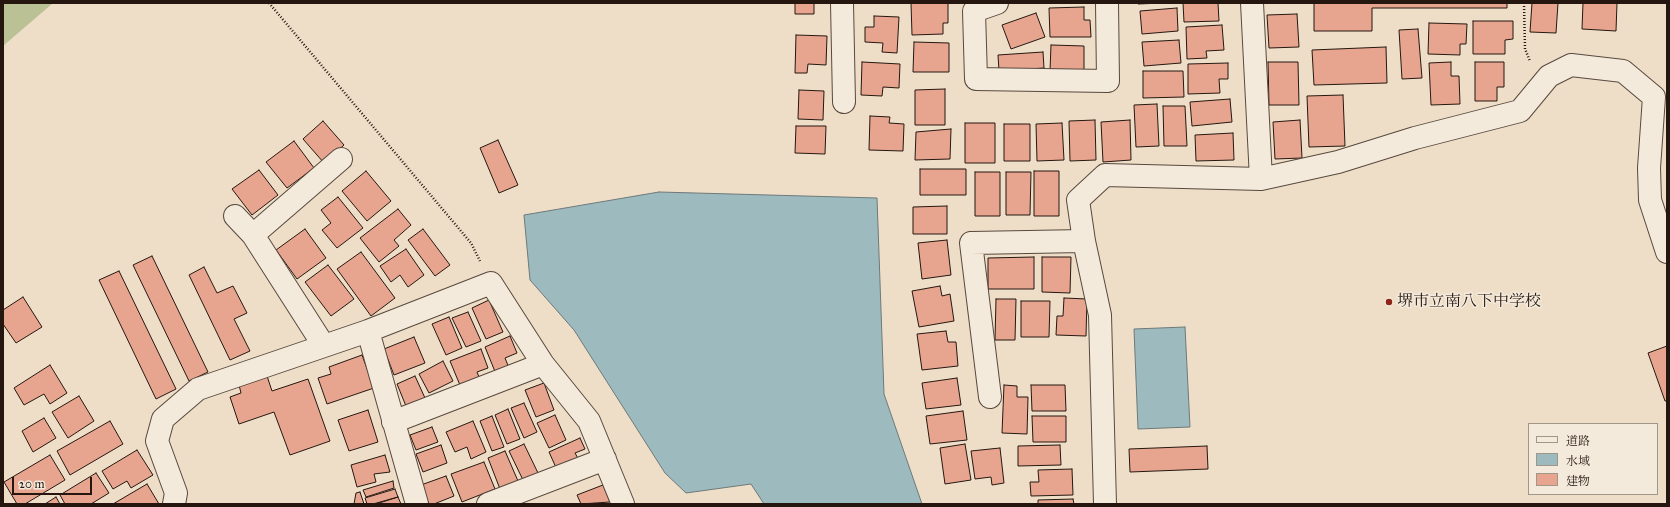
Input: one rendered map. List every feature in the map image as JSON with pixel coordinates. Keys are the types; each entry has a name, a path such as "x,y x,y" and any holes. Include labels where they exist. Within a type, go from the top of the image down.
{"street":[{"path":"842,3 844,102"},
{"path":"997,3 974,11 976,80 1108,81 1107,3"},
{"path":"1252,3 1261,179"},
{"path":"1105,504 1100,315 1084,240 1078,200 1105,175 1261,179 1338,162 1415,138 1520,111 1549,76 1571,65 1623,71 1654,97 1649,168 1650,200 1667,252"},
{"path":"253,235 341,159"},
{"path":"235,216 253,235 324,346"},
{"path":"990,397 971,243 1084,240"},
{"path":"174,504 176,493 157,441 163,419 198,389 368,331 491,283 543,364 590,421 623,504"},
{"path":"368,331 417,504"},
{"path":"393,422 543,364"},
{"path":"488,504 605,459"}],"path":[{"path":"269,3 471,243 491,283"},
{"path":"1524,3 1525,50 1541,85"}],"green space":[{"path":"3,3 53,3 3,46"}],"water":[{"path":"659,192 877,198 884,394 922,504 764,504 751,484 686,493 665,473 574,330 530,280 524,215"},
{"path":"1185,327 1190,427 1138,429 1134,329"}],"building":[{"path":"795,3 814,3 814,14 795,14"},
{"path":"911,3 948,3 948,23 943,23 943,34 912,35"},
{"path":"1138,3 1163,3 1138,4"},
{"path":"1183,3 1218,3 1219,21 1184,22"},
{"path":"1314,3 1507,3 1507,8 1372,8 1372,31 1314,31"},
{"path":"1532,3 1558,3 1556,33 1530,32"},
{"path":"1583,3 1617,3 1616,31 1582,29"},
{"path":"1084,7 1084,20 1090,20 1091,37 1050,37 1049,8"},
{"path":"1177,8 1178,31 1142,34 1140,11"},
{"path":"1036,13 1045,37 1011,49 1002,25"},
{"path":"1297,14 1299,47 1269,48 1267,15"},
{"path":"874,16 899,17 897,53 882,52 883,43 865,42 865,27 874,27"},
{"path":"1473,21 1513,21 1513,39 1505,40 1505,54 1473,54"},
{"path":"1429,23 1467,24 1466,44 1460,44 1460,55 1428,54"},
{"path":"1222,25 1224,50 1206,51 1207,58 1187,59 1186,27"},
{"path":"1418,29 1422,78 1402,79 1399,30"},
{"path":"796,35 827,36 826,65 808,64 807,73 795,73"},
{"path":"1179,40 1181,63 1144,66 1142,42"},
{"path":"914,42 949,43 949,72 913,72"},
{"path":"1051,45 1084,46 1084,72 1050,71"},
{"path":"1386,47 1387,83 1314,85 1312,50"},
{"path":"1043,52 1044,68 999,71 998,55"},
{"path":"862,62 900,64 899,88 883,87 882,96 861,95"},
{"path":"1268,62 1298,62 1299,105 1269,105"},
{"path":"1451,62 1451,76 1459,76 1460,104 1431,105 1429,63"},
{"path":"1475,62 1504,62 1504,87 1497,87 1497,101 1475,101"},
{"path":"1228,63 1228,79 1219,79 1220,93 1188,94 1188,64"},
{"path":"1143,71 1183,71 1184,97 1143,98"},
{"path":"945,89 945,125 915,125 915,90"},
{"path":"799,90 824,91 823,120 798,119"},
{"path":"1343,95 1345,146 1309,147 1307,96"},
{"path":"1230,99 1232,122 1192,126 1190,102"},
{"path":"1157,104 1159,146 1136,147 1134,105"},
{"path":"1163,106 1185,106 1187,146 1164,146"},
{"path":"870,116 890,117 889,123 904,124 903,151 869,150"},
{"path":"1095,120 1096,160 1070,161 1069,121"},
{"path":"1130,120 1131,160 1103,162 1101,122"},
{"path":"1300,120 1302,158 1275,159 1273,122"},
{"path":"323,121 344,145 324,163 303,139"},
{"path":"965,123 995,123 995,163 965,163"},
{"path":"1062,123 1064,160 1037,161 1036,124"},
{"path":"1004,124 1030,124 1030,161 1004,161"},
{"path":"796,126 826,126 825,154 795,153"},
{"path":"951,129 950,159 915,160 916,132"},
{"path":"1233,133 1234,160 1196,161 1195,135"},
{"path":"498,140 518,185 499,193 480,148"},
{"path":"294,141 314,168 287,188 266,162"},
{"path":"920,169 966,169 966,195 920,195"},
{"path":"259,170 278,195 252,215 232,189"},
{"path":"366,171 391,201 367,221 342,191"},
{"path":"1034,171 1059,171 1059,216 1034,216"},
{"path":"975,172 1000,172 1000,216 975,216"},
{"path":"1006,172 1031,172 1030,215 1006,215"},
{"path":"338,197 363,228 337,248 322,230 331,223 321,210"},
{"path":"947,206 947,234 913,234 913,207"},
{"path":"398,209 411,225 394,240 399,246 379,262 360,238"},
{"path":"305,229 326,258 297,279 276,250"},
{"path":"423,229 450,265 435,276 408,240"},
{"path":"947,240 951,275 922,279 918,243"},
{"path":"406,249 424,275 408,287 400,275 391,282 380,266"},
{"path":"361,252 395,298 371,316 337,269"},
{"path":"152,256 208,372 189,381 133,265"},
{"path":"1034,257 1034,289 988,289 988,258"},
{"path":"1042,257 1071,257 1070,293 1042,292"},
{"path":"328,265 354,299 331,316 305,282"},
{"path":"204,267 217,293 233,286 247,313 234,319 250,351 230,360 189,275"},
{"path":"119,271 176,389 156,399 99,280"},
{"path":"940,286 942,296 950,294 954,321 919,327 912,291"},
{"path":"23,297 42,327 16,343 3,324 3,310"},
{"path":"1064,298 1087,299 1086,336 1056,335 1057,316 1063,316"},
{"path":"996,299 1016,299 1015,340 995,340"},
{"path":"489,300 503,332 486,339 472,308"},
{"path":"1021,301 1050,301 1049,337 1021,337"},
{"path":"468,312 481,341 466,347 452,318"},
{"path":"449,317 462,348 446,355 432,324"},
{"path":"946,331 948,342 956,342 958,366 922,370 917,334"},
{"path":"510,336 517,353 505,358 509,368 496,374 485,347"},
{"path":"414,337 425,363 394,375 384,349"},
{"path":"1667,346 1667,401 1665,401 1648,353"},
{"path":"481,349 488,368 477,372 481,382 462,390 450,361"},
{"path":"362,355 374,388 327,404 318,378 331,374 329,367"},
{"path":"443,361 453,381 429,393 419,374"},
{"path":"50,365 67,393 50,404 44,394 24,405 14,388"},
{"path":"267,376 272,391 308,379 330,441 290,455 274,412 239,424 230,397 241,393 239,385"},
{"path":"415,376 425,398 406,406 397,384"},
{"path":"957,378 961,405 926,409 922,383"},
{"path":"544,383 554,410 536,417 525,390"},
{"path":"1004,385 1017,386 1017,397 1028,397 1027,434 1002,433"},
{"path":"1031,385 1065,385 1066,411 1032,411"},
{"path":"79,396 94,421 68,438 52,412"},
{"path":"524,403 537,432 524,438 511,408"},
{"path":"508,409 520,439 507,444 495,415"},
{"path":"368,410 378,442 349,451 338,420"},
{"path":"963,411 967,440 930,444 926,416"},
{"path":"555,415 566,440 549,448 537,423"},
{"path":"492,416 504,447 492,451 480,421"},
{"path":"1032,416 1066,416 1066,442 1033,442"},
{"path":"44,418 56,438 33,452 22,431"},
{"path":"110,421 123,444 70,475 57,451"},
{"path":"473,421 486,452 471,459 467,447 455,452 446,432"},
{"path":"432,427 438,442 416,450 410,435"},
{"path":"580,438 585,449 575,453 580,462 558,472 549,452"},
{"path":"524,444 538,473 523,480 509,451"},
{"path":"965,444 971,480 945,484 940,448"},
{"path":"441,445 447,463 423,472 416,454"},
{"path":"1060,445 1061,465 1018,466 1018,446"},
{"path":"1207,446 1208,469 1130,472 1129,449"},
{"path":"1000,448 1004,483 992,485 991,477 975,479 971,451"},
{"path":"137,450 153,475 131,488 127,481 113,489 102,471"},
{"path":"505,451 518,481 500,489 488,458"},
{"path":"50,455 65,480 25,504 17,504 4,482"},
{"path":"385,455 390,472 374,474 376,482 357,487 351,465"},
{"path":"484,462 495,489 462,502 451,474"},
{"path":"1072,469 1073,495 1031,496 1030,482 1039,482 1038,470"},
{"path":"96,473 109,493 91,504 65,504 60,495"},
{"path":"446,476 454,496 434,504 429,504 421,485"},
{"path":"393,481 394,488 366,497 363,490"},
{"path":"147,484 159,504 113,504"},
{"path":"603,485 610,502 581,504 577,495"},
{"path":"395,489 398,497 373,504 367,504 365,498"},
{"path":"360,492 364,504 354,504 356,493"},
{"path":"56,497 60,504 45,504"},
{"path":"398,497 401,504 376,504"},
{"path":"1073,499 1074,504 1038,504 1038,500"}],"place":[{"name":"堺市立南八下中学校","path":"1389,302"}]}
